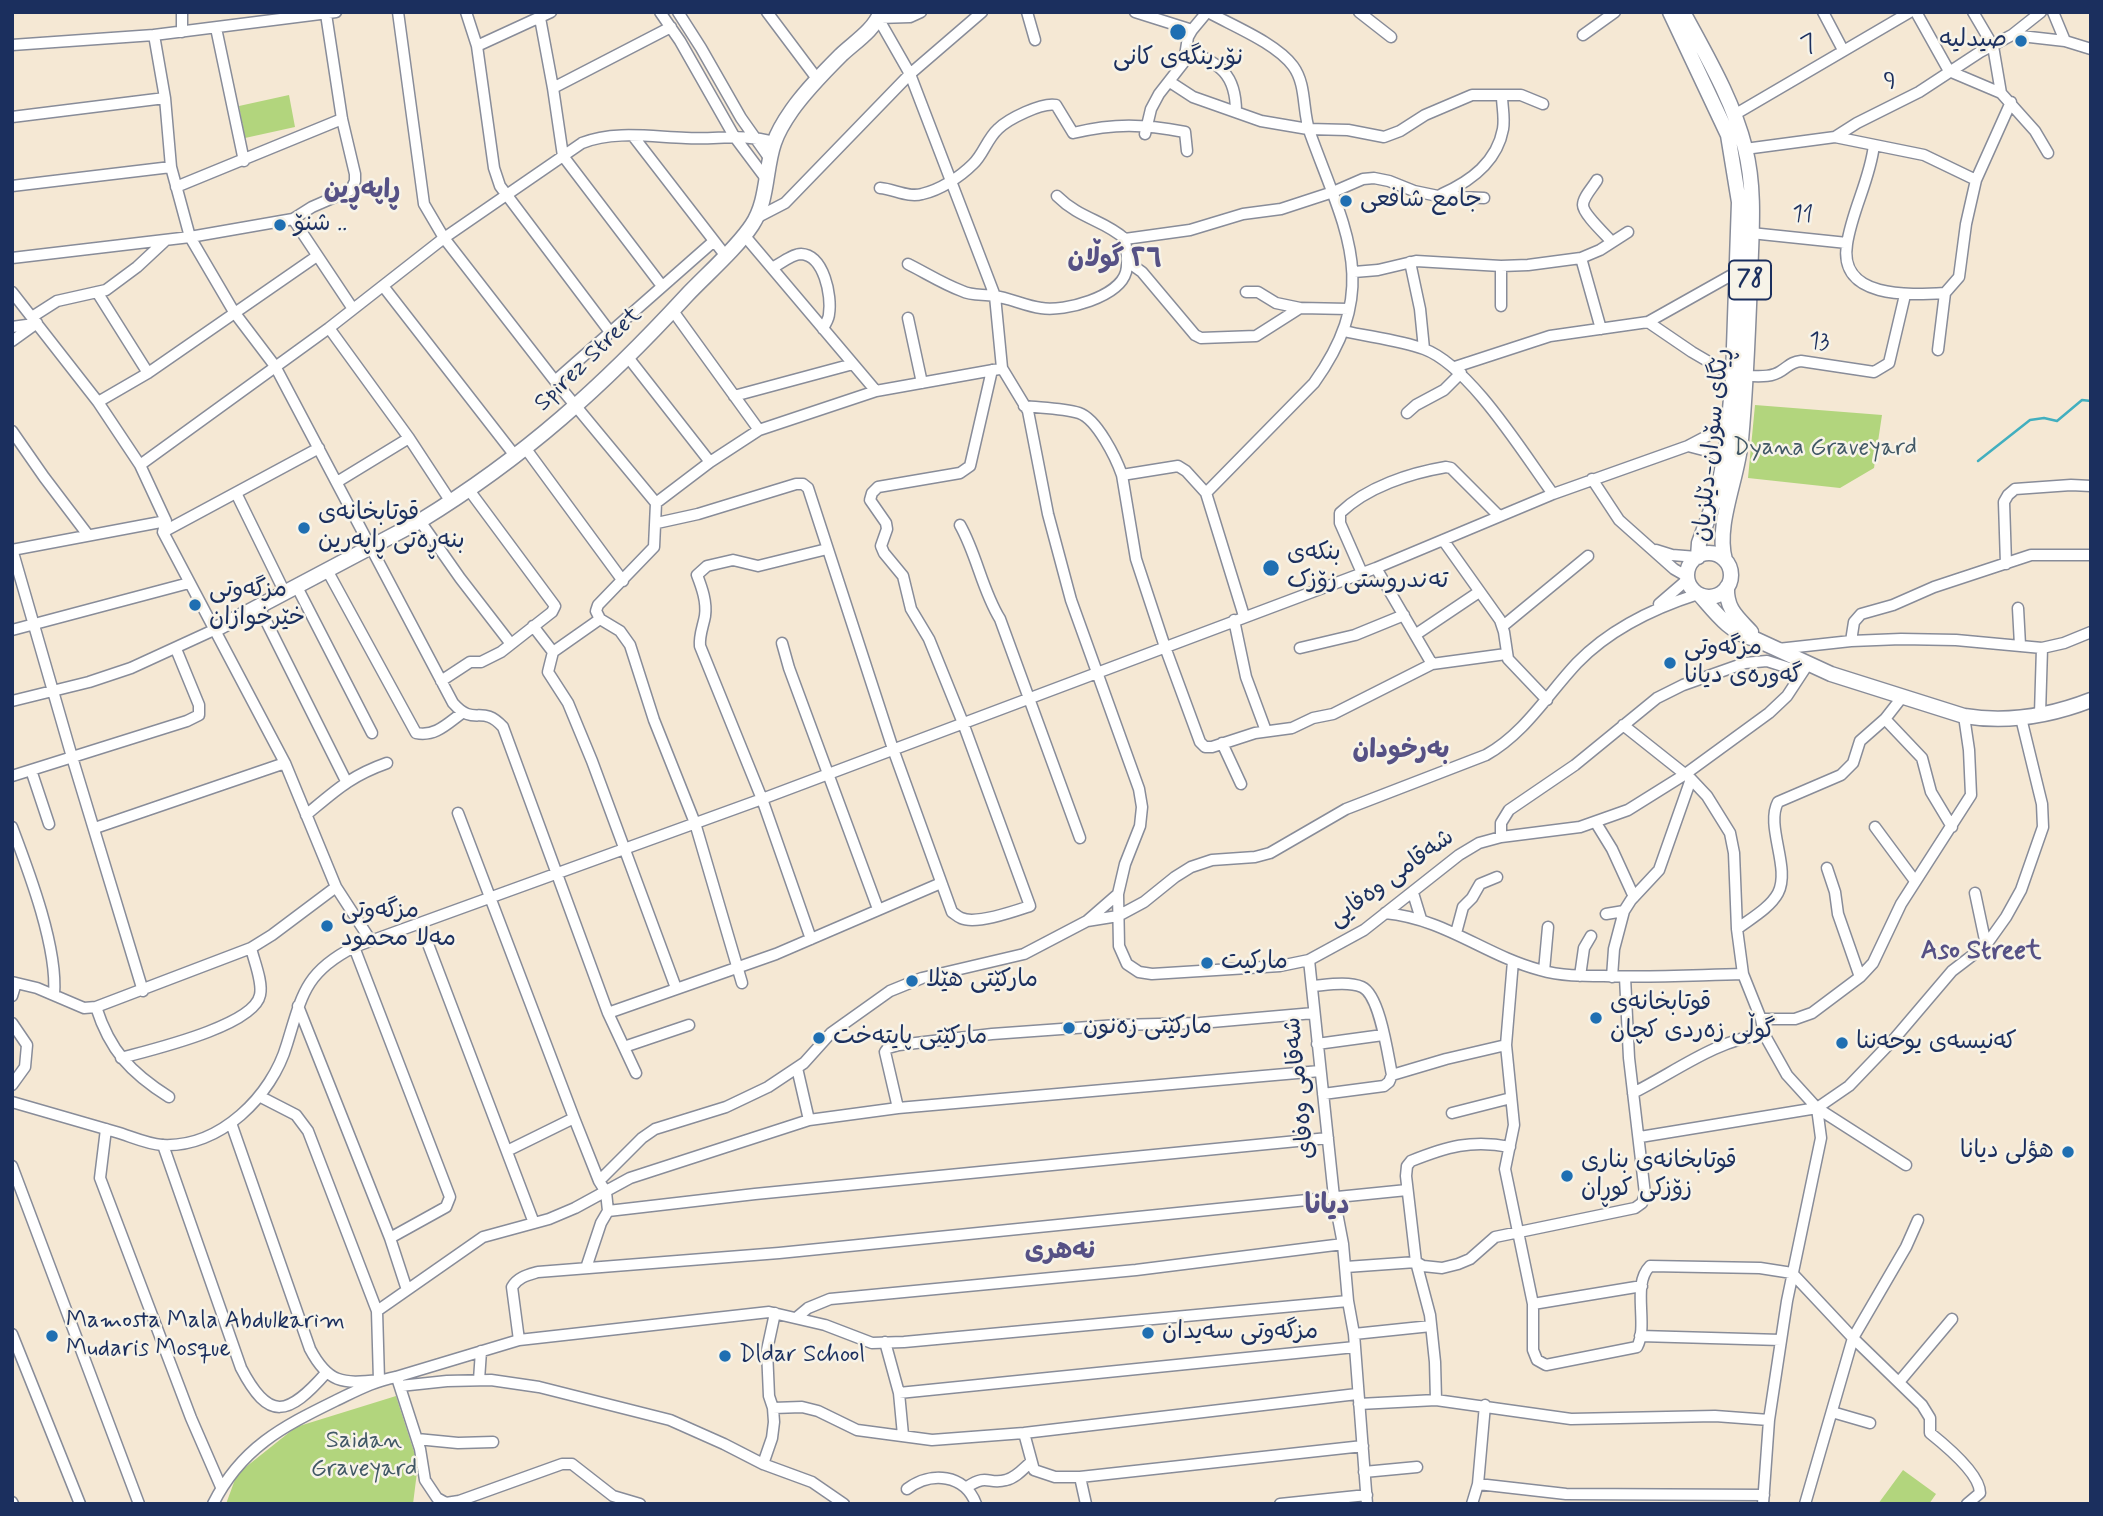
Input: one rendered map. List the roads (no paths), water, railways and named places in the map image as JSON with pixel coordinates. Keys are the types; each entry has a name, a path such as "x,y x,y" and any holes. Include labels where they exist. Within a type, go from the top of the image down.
{"main road":[{"name":"78","path":"1670,12 1712,83 1735,167 1740,220 1737,272 1740,376 1728,425 1725,459 1697,557"},
{"name":"ڕێگای سۆران-دێلزیان","path":"1683,12 1712,83 1734,115 1745,149 1750,178 1751,233 1740,376 1739,455 1722,530 1725,560"},
{"name":"Spirez Street","path":"216,629 451,502 521,453 576,407 673,311 744,235 756,218 774,142 792,110 818,79 872,28 879,15"},
{"path":"1755,639 1731,611 1727,600 1727,587 1731,576 1725,560 1712,554 1697,557 1690,566 1688,578 1692,589 1737,632 1843,678 1964,716 2002,720 2040,714 2091,699"},
{"path":"1699,595 1715,596 1727,587"}],"street":[{"path":"181,32 182,12"},
{"path":"398,12 424,204 444,238 555,381 656,503 654,547 598,605 596,611 600,619 620,631 630,645 654,720 695,823 741,984"},
{"path":"466,12 477,46 494,168 505,195 610,332"},
{"path":"660,12 734,136 767,180"},
{"path":"678,12 770,159"},
{"path":"767,12 818,79"},
{"path":"879,15 910,18 921,12"},
{"path":"756,218 785,203 910,74 982,12"},
{"path":"1027,12 1035,40"},
{"path":"1135,12 1192,30"},
{"path":"1146,129 1155,102 1184,62 1188,37 1208,12 1281,53 1294,67 1301,83 1308,129 1347,234 1354,272 1344,331 1329,363 1314,383 1206,493"},
{"path":"1359,12 1391,37"},
{"path":"1583,35 1615,12"},
{"path":"1824,12 1843,50"},
{"path":"1973,12 1993,47 2001,93"},
{"name":"9","path":"1745,149 1835,137 1857,122 1919,92 1949,71 2012,35 2041,12"},
{"path":"2053,12 2065,41"},
{"path":"12,45 154,35 331,13 342,119 355,174 351,190 312,206 293,219 190,237 12,258"},
{"path":"1910,13 1949,71 2001,93 2035,131 2048,153"},
{"name":"7","path":"1734,115 1910,13"},
{"path":"477,46 545,15 563,156 662,286"},
{"path":"657,523 698,514 773,490 803,484 808,488 893,749 952,912 963,919 1007,914 1030,906 963,723 929,639 911,609 903,576 881,546 887,529 886,523 870,500 878,487 960,473 970,466 997,369 995,296 910,74 879,15"},
{"path":"553,88 671,27"},
{"path":"216,28 244,161"},
{"path":"154,35 165,98 171,167 190,237 234,312 275,366 453,704 462,713 472,717 487,714 503,727 608,1013 636,1073"},
{"path":"2012,35 2065,41 2091,49"},
{"path":"1187,49 1212,61 1228,75 1234,85 1236,112"},
{"path":"1170,82 1193,97 1261,121 1308,129 1348,130 1384,137 1400,131 1425,115 1472,95 1521,95 1543,104"},
{"path":"1438,196 1479,173 1493,155 1503,128 1502,96"},
{"path":"12,117 165,98"},
{"path":"1938,350 1945,293 1959,277 1966,224 1976,180 2011,102"},
{"path":"880,188 921,195 951,181 975,163 999,128 1018,116 1051,104 1060,110 1073,133 1101,126 1185,132 1187,151"},
{"path":"176,187 342,119"},
{"path":"140,465 329,328 444,238 589,140 633,136 688,139 754,136 774,142"},
{"path":"633,136 725,255"},
{"path":"1835,137 1924,155 1976,180"},
{"path":"1874,145 1872,165 1847,243 1846,262 1853,276 1882,291 1905,295 1945,293"},
{"path":"12,186 171,167"},
{"path":"1125,239 1190,230 1243,214 1281,209 1363,179 1389,181 1414,191 1438,196 1484,198"},
{"path":"1597,180 1583,207 1612,242"},
{"path":"908,264 962,291 995,296 1042,309 1057,309 1085,302 1116,287 1126,274 1128,262 1125,239 1114,229 1088,219 1070,208 1057,196"},
{"path":"293,219 353,309"},
{"path":"1354,272 1378,270 1410,262 1440,261 1501,266 1581,258 1628,232"},
{"name":"11","path":"1751,233 1847,243"},
{"path":"744,235 876,391"},
{"path":"12,341 57,301 106,290 137,267 166,240"},
{"path":"555,381 713,241"},
{"path":"772,268 799,254 806,255 816,263 828,281 829,316 823,329"},
{"path":"98,402 148,373 317,256"},
{"path":"1581,258 1601,329"},
{"path":"1128,262 1142,272 1195,335 1201,338 1256,336 1300,308"},
{"path":"1410,262 1420,309 1424,349"},
{"path":"1501,266 1501,306"},
{"path":"1407,413 1420,402 1438,395 1458,370 1550,336 1648,322 1737,272"},
{"path":"383,286 622,581"},
{"path":"12,292 98,402 140,465 189,583 216,629 285,763 336,887 371,941"},
{"path":"97,292 148,373"},
{"path":"1246,292 1258,292 1276,303 1300,308 1349,309"},
{"name":"13","path":"1740,376 1779,373 1793,362 1801,361 1874,372 1889,363 1905,295"},
{"path":"673,311 759,430"},
{"path":"908,318 922,383"},
{"path":"12,327 34,320"},
{"path":"1648,322 1692,352 1740,376"},
{"path":"329,328 409,438 451,502"},
{"path":"1344,331 1424,349 1458,370 1553,494"},
{"path":"627,356 710,463"},
{"path":"734,396 853,364"},
{"path":"656,503 759,430 876,391 997,369"},
{"name":"شەقامی وەفایی","path":"997,369 1028,411 1048,514 1071,600 1142,797 1140,825 1125,864 1118,894 1118,916 1119,946 1123,959 1133,969 1146,974 1280,966 1309,960 1351,938 1465,850 1486,840 1596,823 1643,802 1688,777 1778,705 1795,686 1807,663"},
{"path":"1024,406 1080,413 1091,421 1110,450 1122,475 1136,559 1200,742 1208,748 1266,731 1293,728 1312,718 1341,711 1432,664 1506,654"},
{"path":"12,1102 163,1145 198,1140 231,1123 259,1096 274,1076 285,1051 298,1006 313,977 331,958 354,947 762,799 1376,568 1553,494 1688,446 1728,425"},
{"path":"12,431 88,535"},
{"path":"337,482 409,438"},
{"path":"1688,446 1704,449 1725,459"},
{"path":"143,991 12,550 88,535 165,526 236,493 319,448"},
{"path":"1122,475 1178,466 1206,493 1239,618 1246,677 1266,731"},
{"path":"1362,573 1340,523 1340,513 1348,505 1386,484 1446,467 1451,468 1499,516"},
{"path":"1087,921 1118,916 1144,902 1191,867 1212,860 1255,857 1270,853 1346,809 1486,755 1514,736 1587,654 1606,638 1648,612 1688,578 1674,569 1619,520 1592,479"},
{"path":"2006,564 2004,502 2008,495 2015,489 2091,486"},
{"path":"442,681 470,662 481,662 501,652 552,612 555,606 469,490"},
{"path":"236,493 372,733"},
{"path":"420,521 511,644"},
{"path":"960,526 971,545 991,604 1000,619 1080,838"},
{"path":"1443,540 1503,626 1506,654 1511,663 1546,700"},
{"path":"1649,547 1672,555 1697,557"},
{"path":"811,939 762,799 701,646 699,637 706,613 704,595 697,575 707,566 733,561 758,566 827,549"},
{"path":"1851,641 1854,622 1861,614 2031,555 2091,555"},
{"path":"1503,626 1588,556"},
{"path":"1376,568 1432,664"},
{"path":"327,570 416,733 434,733 462,713"},
{"path":"12,630 189,583"},
{"path":"1415,635 1479,592"},
{"path":"1648,612 1699,595"},
{"path":"259,607 346,781"},
{"path":"2018,608 2020,645"},
{"path":"1300,648 1355,635 1404,615"},
{"path":"600,619 553,652 548,672 568,703 676,988"},
{"path":"533,626 553,652"},
{"path":"12,701 131,668 216,629"},
{"path":"1778,649 1851,641 1956,640 2042,648 2091,632"},
{"path":"782,643 878,909"},
{"path":"2040,714 2042,648"},
{"path":"12,776 199,715 199,705 176,649"},
{"path":"1501,837 1501,823 1509,810 1575,765 1669,691 1745,663 1767,661 1792,669 1807,663"},
{"path":"1737,929 1770,903 1780,888 1780,860 1773,819 1778,802 1841,775 1853,763 1860,741 1885,719 1903,696"},
{"path":"1761,1019 1795,1018 1812,1013 1860,977 1873,963 1915,881 1971,795 1971,771 1964,716"},
{"path":"1640,1137 1817,1108 1849,1086 1952,971 1986,945 2007,917 2021,890 2043,827 2042,804 2021,718"},
{"path":"1885,719 1922,758 1931,792 1952,827"},
{"path":"1623,725 1688,777 1707,796 1730,833 1734,853 1737,929 1743,974 1761,1019 1764,1034 1787,1075 1817,1108 1906,1165"},
{"path":"1222,743 1241,784"},
{"path":"94,828 285,763"},
{"path":"306,816 346,781 363,771 387,763"},
{"path":"31,769 49,824"},
{"path":"1612,977 1614,948 1624,911 1659,870 1688,777"},
{"path":"458,813 599,1181 606,1192 608,1211 601,1223 586,1268"},
{"path":"1596,823 1612,849 1634,897"},
{"path":"12,827 16,848 53,962 54,995"},
{"path":"1875,827 1915,881"},
{"path":"1827,868 1846,939 1860,977"},
{"path":"1456,933 1462,906 1474,896 1480,884 1497,877"},
{"path":"608,1013 811,939 941,883"},
{"path":"12,996 14,982 84,1007 96,1007 251,948 336,887"},
{"path":"1413,892 1420,919"},
{"path":"1975,893 1986,945"},
{"path":"599,1181 642,1138 655,1129 751,1097 797,1068 815,1053 831,1033 898,988 922,978 1024,954 1087,921 1118,894"},
{"path":"1606,914 1624,911"},
{"path":"1385,913 1420,919 1513,961 1544,971 1612,977 1743,974"},
{"path":"421,923 534,1223"},
{"path":"1544,971 1548,927"},
{"path":"1580,976 1584,948 1591,936"},
{"path":"354,947 450,1197 446,1207 390,1238"},
{"path":"121,1058 186,1039 240,1018 256,1007 261,993 251,948"},
{"name":"شەقامی وەفای","path":"1309,960 1335,1197 1354,1334 1367,1500"},
{"path":"1513,961 1506,1045 1514,1125 1506,1170 1533,1304 1533,1350 1540,1363 1546,1365 1639,1345 1642,1286 1650,1266 1760,1268 1792,1273 1853,1338 1922,1405 1930,1418 1930,1433 1980,1485 1980,1493 1967,1504"},
{"path":"1346,1267 1416,1262 1423,1266 1442,1268 1470,1259 1495,1237 1635,1208 1642,1203 1645,1194 1633,1093 1625,977"},
{"path":"1312,986 1360,986 1369,992 1376,1006 1391,1075 1384,1086 1323,1094"},
{"path":"298,1006 390,1238 407,1290"},
{"path":"96,1007 105,1033 121,1058 138,1076 169,1097"},
{"path":"898,1108 885,1052 888,1048 899,1045 992,1034 1117,1025 1200,1023 1314,1013"},
{"path":"12,1023 27,1045 25,1067 12,1085"},
{"path":"624,1046 689,1025"},
{"path":"1633,1093 1721,1045 1764,1034"},
{"path":"1317,1044 1383,1035"},
{"path":"1391,1075 1506,1045"},
{"path":"797,1068 809,1119"},
{"path":"377,1311 483,1237 549,1219 630,1178 809,1119 898,1108 1320,1071"},
{"path":"259,1096 296,1115 308,1131 377,1311 379,1380"},
{"path":"1451,1113 1511,1098"},
{"path":"1478,1484 1566,1494 1764,1499 1769,1420 1781,1340 1792,1273 1821,1138 1817,1108"},
{"path":"507,1151 575,1118"},
{"path":"231,1123 310,1349 326,1373 335,1380 479,1380 539,1387 670,1420 762,1464 812,1482 841,1503"},
{"path":"106,1129 100,1178 191,1419 221,1487"},
{"path":"608,1211 1328,1138"},
{"path":"1436,1400 1431,1326 1416,1262 1406,1166 1411,1161 1458,1144 1491,1143 1510,1147"},
{"path":"163,1145 240,1367 253,1390 266,1404 279,1408 291,1405 303,1397 326,1373"},
{"path":"12,1166 139,1504"},
{"path":"519,1340 512,1287 515,1282 538,1272 876,1243 1407,1190"},
{"path":"1805,1504 1853,1338 1906,1247 1918,1220"},
{"path":"796,1318 808,1308 830,1299 1136,1270 1343,1244"},
{"path":"1533,1304 1642,1286"},
{"path":"398,1382 519,1340 775,1313 825,1325 872,1343 1348,1301"},
{"path":"762,1464 772,1438 773,1408 769,1395 766,1350 775,1313"},
{"path":"1899,1382 1952,1319"},
{"path":"1354,1334 1431,1326"},
{"path":"12,1334 80,1504"},
{"path":"1640,1336 1781,1340"},
{"path":"885,1342 899,1394 903,1435"},
{"path":"899,1394 1355,1348"},
{"path":"479,1380 481,1351"},
{"path":"213,1504 221,1487 241,1461 283,1426 379,1380"},
{"path":"398,1382 418,1439 425,1480 437,1498 446,1503 459,1501 562,1464 572,1464 613,1496 639,1504"},
{"path":"773,1408 802,1407 818,1410 857,1430 932,1440 1358,1399 1436,1400 1571,1419 1715,1416 1769,1420"},
{"path":"1472,1504 1478,1484 1485,1405"},
{"path":"1832,1412 1870,1423"},
{"path":"1024,1433 1034,1470 1042,1474 1080,1477 1363,1447"},
{"path":"418,1439 458,1443 493,1442"},
{"path":"967,1487 985,1478 1003,1482 1011,1479 1031,1462"},
{"path":"1364,1472 1417,1467"},
{"path":"1080,1477 1086,1504"},
{"path":"907,1489 918,1481 929,1478 945,1479 967,1487 976,1504"},
{"path":"1280,1504 1367,1500"}],"waterway":[{"path":"1978,461 2030,420 2044,418 2057,421 2082,400 2091,401"}],"place":[{"name":"نۆرینگەی کانی","path":"1178,32"},
{"name":"صیدلیە","path":"2021,41"},
{"name":"جامع شافعی","path":"1346,201"},
{"name":"شنۆ ..","path":"280,225"},
{"name":"قوتابخانەی بنەڕەتی ڕاپەرین","path":"304,528"},
{"name":"بنکەی تەندروستی زۆزک","path":"1271,568"},
{"name":"مزگەوتی خێرخوازان","path":"195,605"},
{"name":"مزگەوتی گەورەی دیانا","path":"1670,663"},
{"name":"مزگه‌وتی مه‌لا محمود","path":"327,926"},
{"name":"ماركيت","path":"1207,963"},
{"name":"مارکێتی هێلا","path":"912,981"},
{"name":"قوتابخانەی گوڵی زەردی کچان","path":"1596,1018"},
{"name":"مارکێتی زەنون","path":"1069,1028"},
{"name":"مارکێتی پایتەخت","path":"819,1038"},
{"name":"کەنیسەی یوحەننا","path":"1842,1043"},
{"name":"هؤلى ديانا","path":"2068,1152"},
{"name":"قوتابخانەی بناری زۆزکی کوڕان","path":"1567,1176"},
{"name":"مزگەوتی سەیدان","path":"1148,1333"},
{"name":"Mamosta Mala Abdulkarim Mudaris Mosque","path":"52,1336"},
{"name":"Dldar School","path":"725,1356"}],"district":[{"name":"ڕاپەڕین","path":"362,192"},
{"name":"٢٦ گوڵان","path":"1115,261"},
{"name":"بەرخودان","path":"1401,752"},
{"name":"Aso Street","path":"1981,953"},
{"name":"دیانا","path":"1327,1207"},
{"name":"نەھری","path":"1060,1253"}],"park label":[{"name":"Dyana Graveyard","path":"1825,449"},
{"name":"Saidan Graveyard","path":"364,1456"}]}
